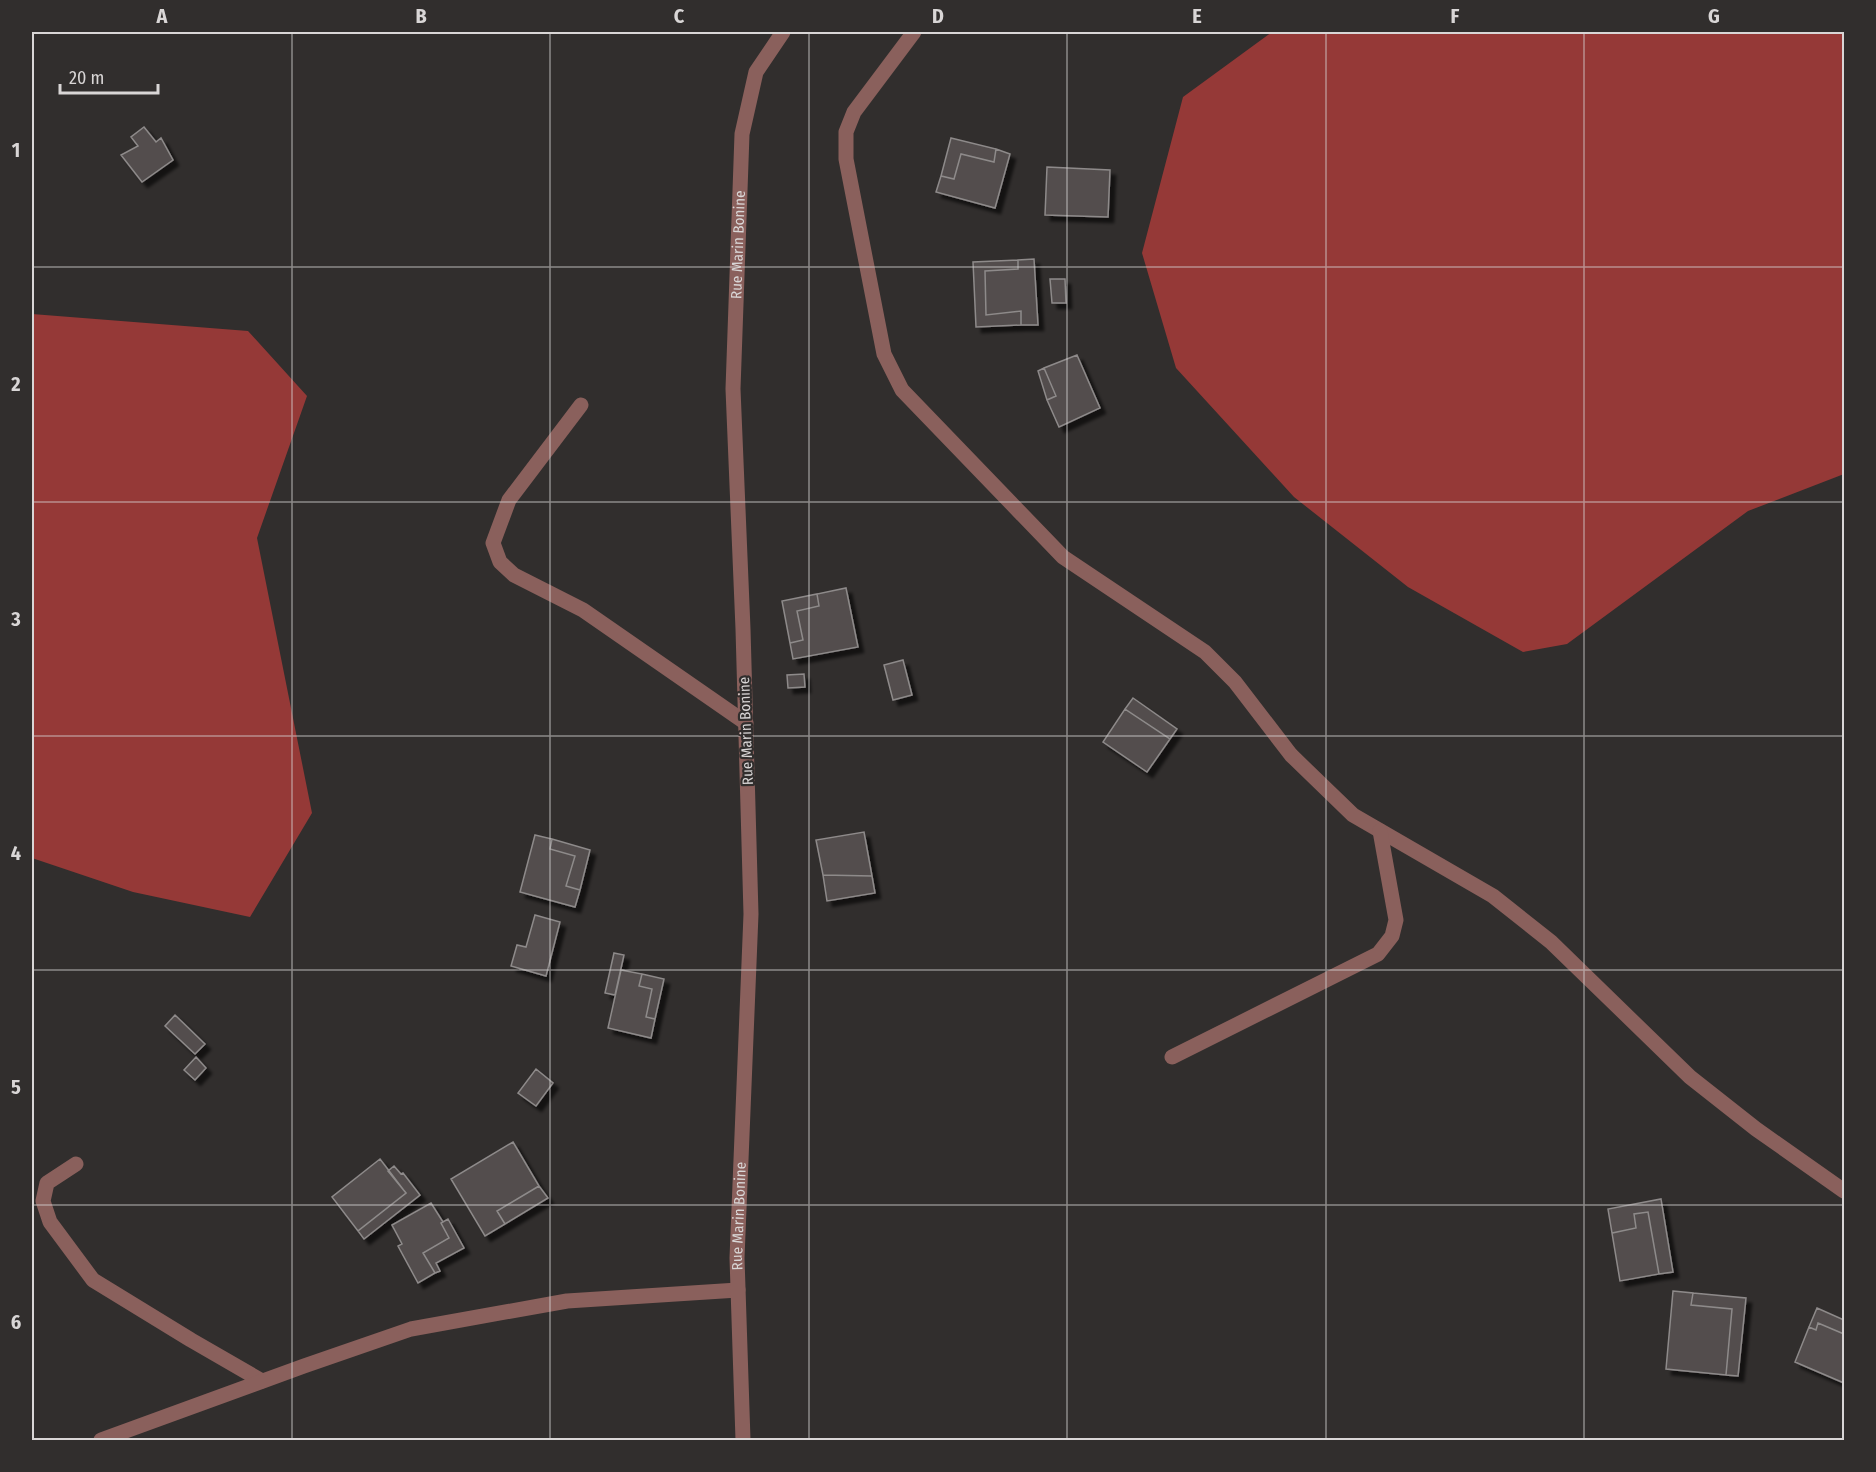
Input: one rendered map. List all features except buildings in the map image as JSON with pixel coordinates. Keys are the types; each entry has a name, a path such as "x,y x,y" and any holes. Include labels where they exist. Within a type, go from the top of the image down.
{"street":[{"name":"Rue Marin Bonine","path":"743,1440 737,1258 751,914 746,723 732,389 742,134 756,72 783,32"},
{"path":"914,32 854,112 846,132 846,159 884,354 902,390 1063,557 1205,652 1235,682 1291,754 1353,815 1493,896 1551,942 1690,1077 1756,1129 1845,1191"},
{"path":"580,405 509,500 493,543 500,562 514,576 584,610 746,723"},
{"path":"1172,1057 1378,954 1392,936 1396,920 1380,831"},
{"path":"76,1164 47,1183 43,1201 50,1222 93,1280 262,1381"},
{"path":"101,1440 411,1329 567,1301 738,1290"}],"shaded area":[{"path":"1272,32 1844,32 1844,474 1748,511 1567,644 1523,652 1408,587 1294,497 1176,368 1142,253 1183,97"},
{"path":"32,314 248,331 307,396 257,538 312,813 250,917 133,892 32,858"}]}
